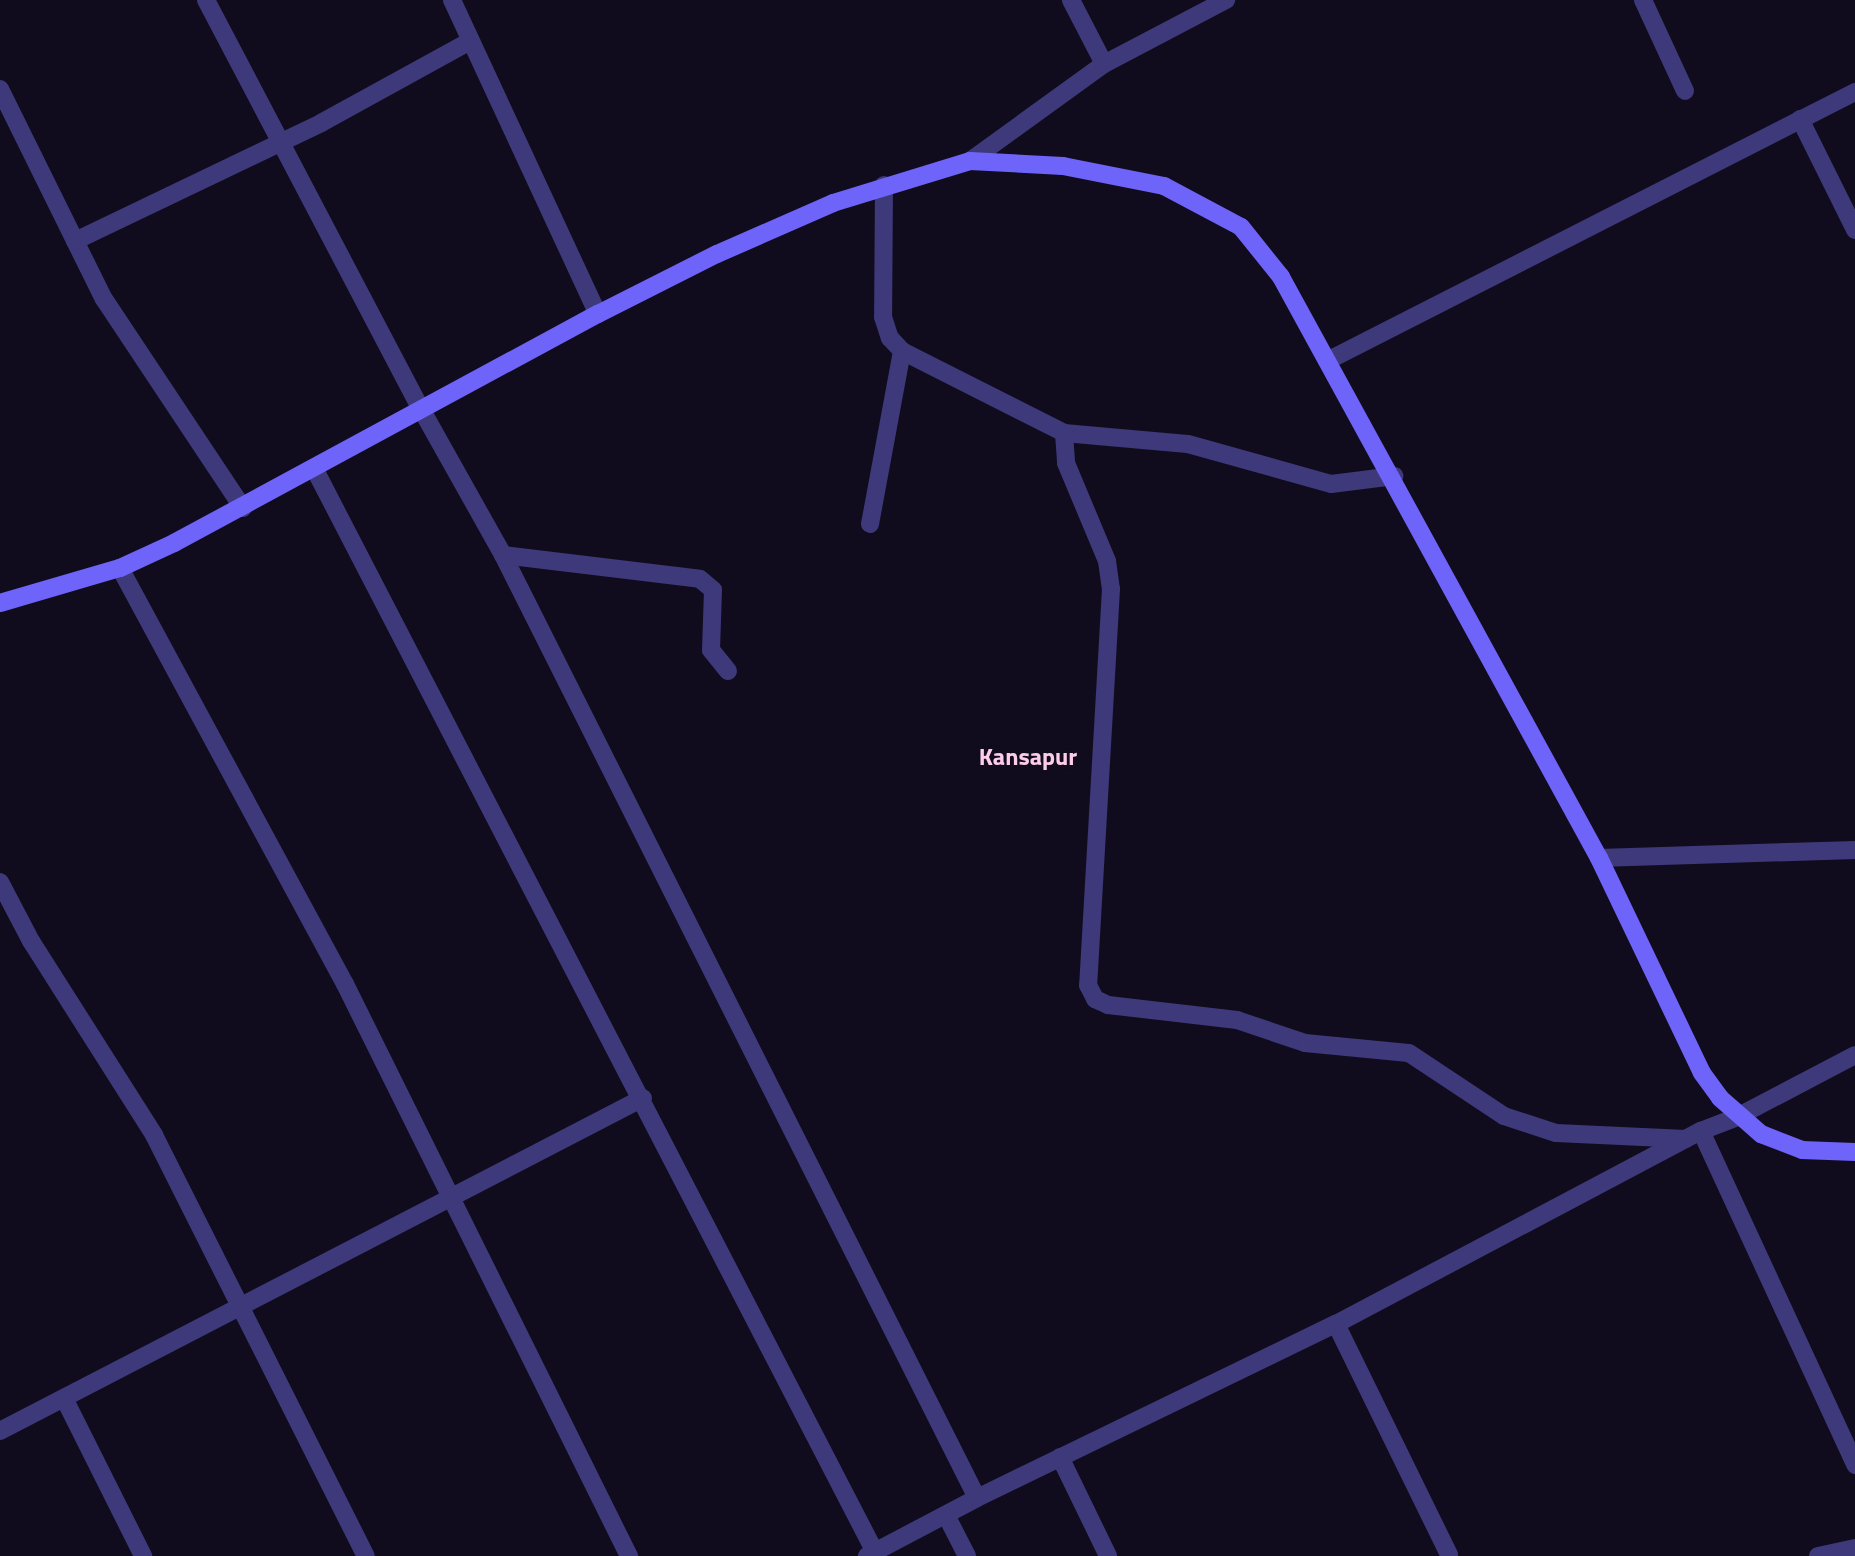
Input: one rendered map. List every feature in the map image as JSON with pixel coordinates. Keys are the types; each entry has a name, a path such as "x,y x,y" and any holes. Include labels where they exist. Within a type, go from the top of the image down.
{"street":[{"path":"206,0 420,407 503,555 977,1498"},
{"path":"452,0 598,314"},
{"path":"1071,0 1104,64"},
{"path":"970,161 1104,64 1226,0"},
{"path":"1643,0 1685,91"},
{"path":"75,242 282,142 470,41"},
{"path":"0,89 104,299 243,508"},
{"path":"1329,360 1855,92"},
{"path":"1800,119 1855,230"},
{"path":"0,603 120,568 243,508 420,407 717,254 884,185 970,161 1063,166 1164,186 1222,214 1241,227 1281,277 1394,476 1600,858 1702,1073 1737,1117 1761,1134 1801,1150 1855,1152"},
{"path":"884,185 883,317 890,338 902,351 1065,433 1188,444 1331,484 1394,476"},
{"path":"870,524 902,351"},
{"path":"1065,433 1066,463 1107,561 1111,589 1088,985 1095,999 1108,1005 1237,1020 1304,1043 1409,1053 1504,1116 1556,1133 1693,1135"},
{"path":"314,468 643,1098 871,1554 977,1498 1336,1324 1693,1135 1737,1117 1855,1055"},
{"path":"503,555 700,579 713,590 711,650 728,671"},
{"path":"120,568 345,984 629,1556"},
{"path":"1600,858 1855,850"},
{"path":"0,882 31,941 153,1135 242,1304 366,1556"},
{"path":"0,1431 643,1098"},
{"path":"1693,1135 1855,1465"},
{"path":"1336,1324 1449,1555"},
{"path":"64,1398 143,1556"},
{"path":"1060,1457 1108,1556"},
{"path":"946,1515 967,1556"},
{"path":"1818,1556 1855,1548"}],"district":[{"name":"Kansapur","path":"1028,757"}]}
